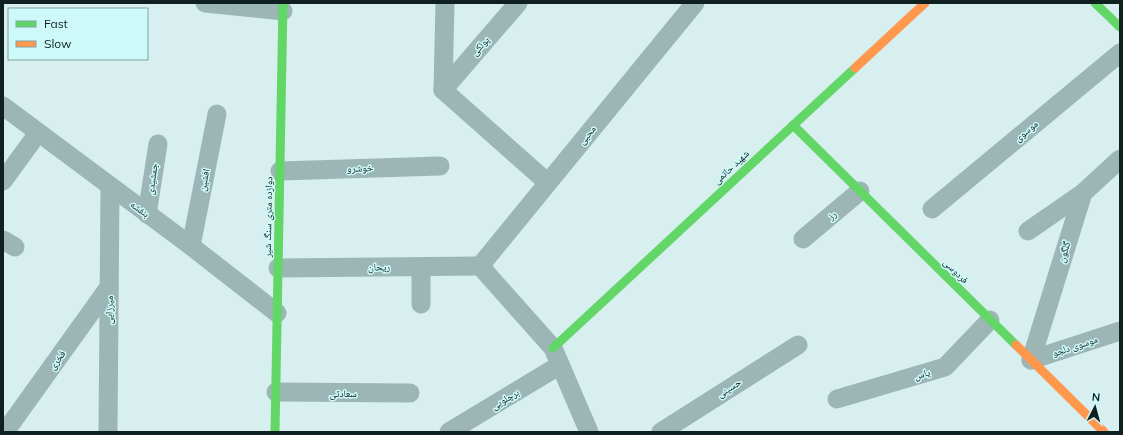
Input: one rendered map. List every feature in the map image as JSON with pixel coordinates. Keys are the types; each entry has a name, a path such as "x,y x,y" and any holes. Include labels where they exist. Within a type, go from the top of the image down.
{"street":[{"path":"205,3 283,7"},
{"path":"445,3 443,90 548,183"},
{"name":"پولکی","path":"443,90 518,3"},
{"name":"محبی","path":"480,266 695,3"},
{"name":"شهید حاتمی","path":"553,348 925,3"},
{"path":"1095,3 1120,27"},
{"name":"دوازده متری سنگ شیر","path":"275,432 283,7"},
{"name":"موسوی","path":"932,209 1120,53"},
{"name":"بنفشه","path":"3,106 277,313"},
{"name":"افشین","path":"190,246 217,114"},
{"name":"فردوسی","path":"793,125 1104,432"},
{"path":"3,181 38,133"},
{"name":"جمشیدی","path":"147,214 158,144"},
{"path":"1028,231 1083,193 1120,159"},
{"name":"خوشرو","path":"280,171 440,166"},
{"name":"میرزایی","path":"108,432 110,187"},
{"name":"رز","path":"803,240 860,191"},
{"name":"گلگون","path":"1031,360 1083,193"},
{"path":"480,266 553,348 588,432"},
{"name":"ریحان","path":"278,268 480,266"},
{"path":"421,267 421,304"},
{"name":"فخری","path":"5,432 109,287"},
{"name":"یاس","path":"837,399 945,367 990,320"},
{"name":"موسوی دلجو","path":"1031,360 1120,331"},
{"name":"حسینی","path":"661,432 798,345"},
{"name":"برچلویی","path":"449,432 560,365"},
{"name":"سعادتی","path":"276,392 410,394"}],"traffic: fast":[{"path":"275,432 283,3"},
{"path":"1095,3 1120,27"},
{"path":"553,348 855,68"},
{"path":"793,125 1016,345"}],"traffic: slow":[{"path":"855,68 925,3"},
{"path":"1016,345 1104,432"}]}
